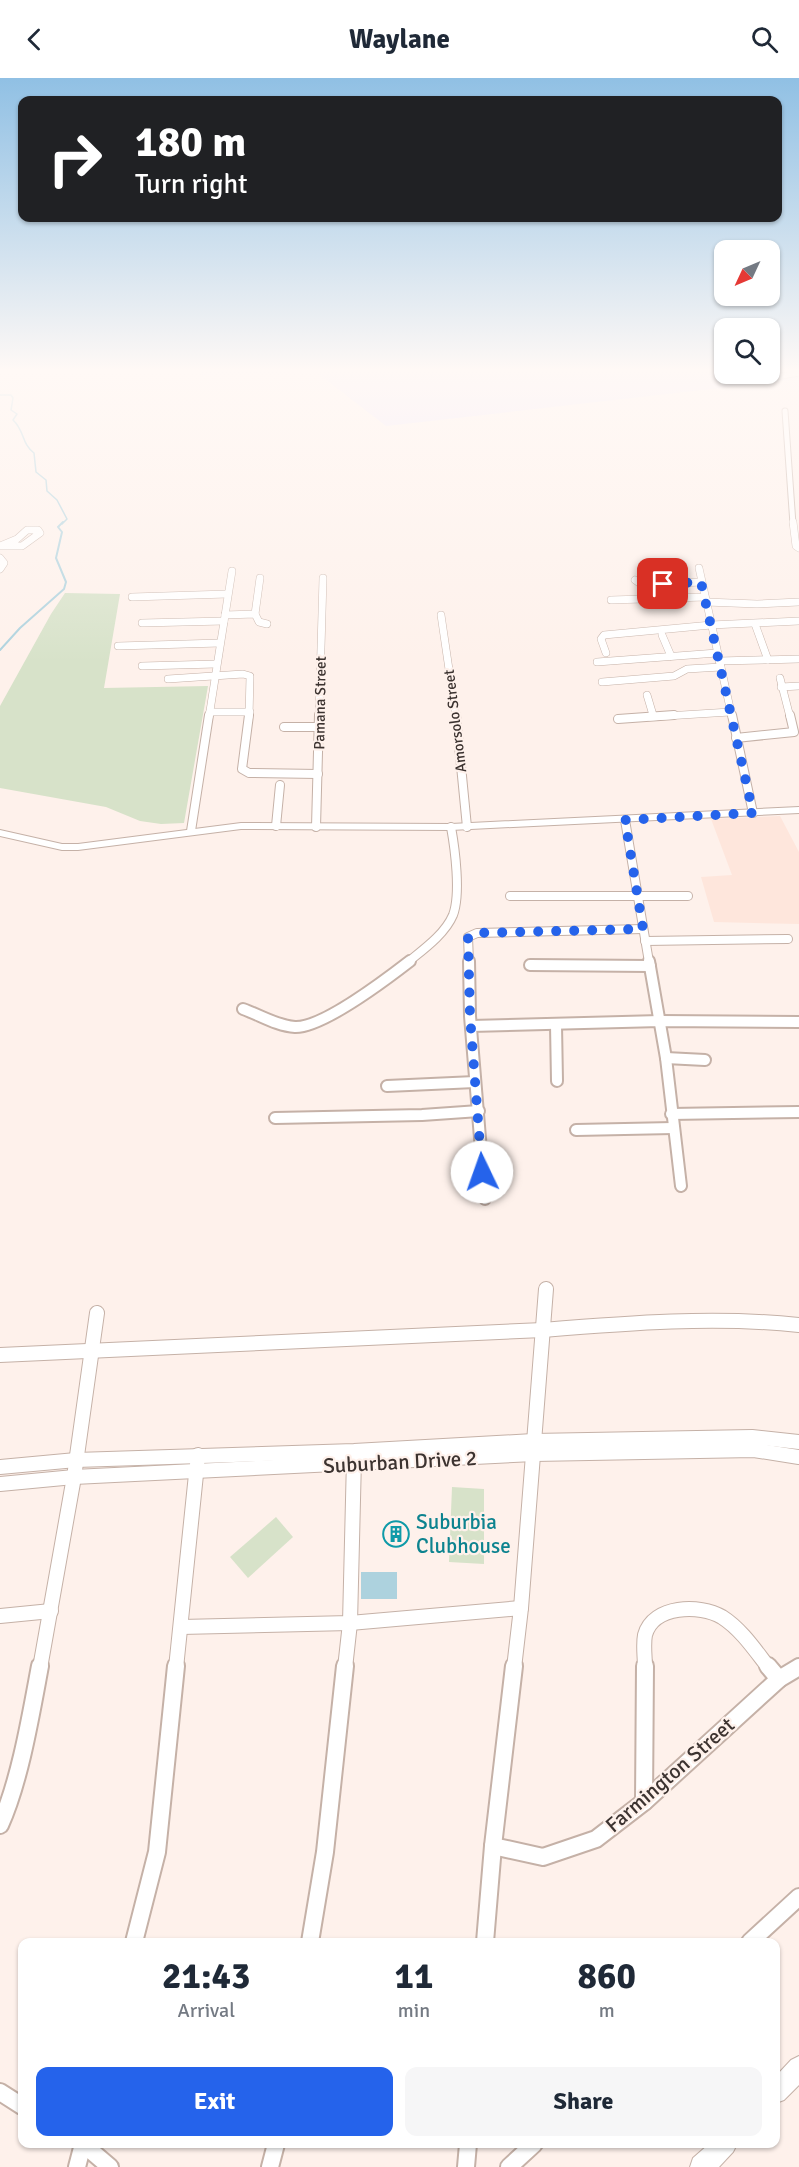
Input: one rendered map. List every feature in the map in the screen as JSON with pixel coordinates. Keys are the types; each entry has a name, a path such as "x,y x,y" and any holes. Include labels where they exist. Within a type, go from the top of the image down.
{"street":[{"path":"790,467 797,538 795,546 799,548"},
{"path":"27,530 38,530 40,533 22,546 9,548 0,546 17,539 27,530"},
{"path":"0,558 4,563 0,569"},
{"path":"699,568 753,813"},
{"path":"190,831 210,712 213,676 232,571"},
{"path":"260,578 255,614 259,622 267,624"},
{"name":"Pamana Street","path":"316,827 323,578"},
{"path":"635,580 642,585 701,582"},
{"path":"132,597 154,600 227,594"},
{"path":"611,600 799,602"},
{"path":"142,623 255,614"},
{"name":"Amorsolo Street","path":"441,615 456,713 467,827"},
{"path":"606,652 601,639 604,635 711,625 799,621"},
{"path":"755,624 768,660"},
{"path":"662,635 671,656"},
{"path":"118,646 220,643"},
{"path":"597,662 717,653"},
{"path":"602,682 674,676 687,669 720,664 799,659"},
{"path":"142,666 216,664"},
{"path":"168,679 243,674 250,676 250,712 242,770 244,772 318,774"},
{"path":"736,738 796,732 780,678"},
{"path":"781,687 799,686"},
{"path":"647,695 653,715"},
{"path":"210,712 250,712"},
{"path":"618,718 730,712"},
{"path":"284,727 320,727"},
{"path":"276,826 280,784"},
{"path":"0,833 62,847 78,847 190,831 276,826 467,827 799,810"},
{"path":"625,820 636,896 666,1058 681,1186"},
{"path":"243,1009 286,1025 307,1026 326,1018 417,955 445,928 453,915 454,871 451,827"},
{"path":"510,896 688,896"},
{"path":"485,1199 471,1026 467,940 473,933 565,929 643,929"},
{"path":"645,941 788,939"},
{"path":"530,965 650,966"},
{"path":"471,1026 660,1021 799,1022"},
{"path":"555,1025 557,1081"},
{"path":"666,1058 705,1060"},
{"path":"387,1086 475,1082"},
{"path":"275,1118 422,1115 479,1111"},
{"path":"671,1114 799,1112"},
{"path":"576,1130 673,1128"},
{"path":"458,1172 482,1172"},
{"path":"485,1938 493,1846 521,1608 546,1289"},
{"path":"0,1825 7,1810 31,1715 51,1611 74,1477 97,1313"},
{"path":"0,1355 543,1330 615,1324 760,1321 799,1325"},
{"name":"Suburban Drive 2","path":"0,1484 74,1477 195,1472 354,1458 533,1448 752,1437 799,1442"},
{"name":"Suburban Drive 2","path":"533,1448 754,1450 799,1457"},
{"path":"135,1938 157,1852 198,1455"},
{"name":"Suburban Drive 2","path":"0,1467 76,1460 198,1455 354,1458"},
{"path":"311,1938 326,1852 350,1623 354,1458"},
{"path":"181,1627 350,1623 521,1608"},
{"path":"644,1802 645,1636 654,1620 672,1611 692,1610 715,1613 731,1625 779,1679"},
{"path":"0,1616 51,1611"},
{"name":"Farmington Street","path":"493,1846 518,1854 543,1857 596,1839 644,1802 779,1679 799,1666"},
{"path":"754,1938 799,1897"},
{"path":"780,2088 799,2068"},
{"path":"0,2091 18,2103"},
{"path":"76,2167 82,2148"},
{"path":"88,2148 110,2167"},
{"path":"270,2167 275,2148"},
{"path":"466,2167 468,2148"},
{"path":"509,2167 530,2148"},
{"path":"702,2167 721,2148"}],"shaded area":[{"path":"780,816 799,852 799,924 714,922 701,877 732,875 711,819"}],"green space":[{"path":"65,593 120,594 104,688 208,686 184,823 161,824 140,821 106,807 0,788 0,706"},
{"path":"452,1487 484,1489 484,1564 449,1562"},
{"path":"276,1517 293,1537 248,1578 230,1557"}],"water":[{"path":"361,1572 397,1572 397,1599 361,1599"}],"waterway":[{"path":"36,467 36,472 46,480 47,491 57,500 67,519 62,524"},
{"path":"0,650 20,628 64,589 66,582 56,558 62,532 58,527 63,522"}],"place":[{"name":"Suburbia Clubhouse","path":"396,1534"}],"route":[{"path":"482,1172 470,1016 468,938 473,933 565,929 643,929 625,820 753,813 701,582 663,584"}]}
